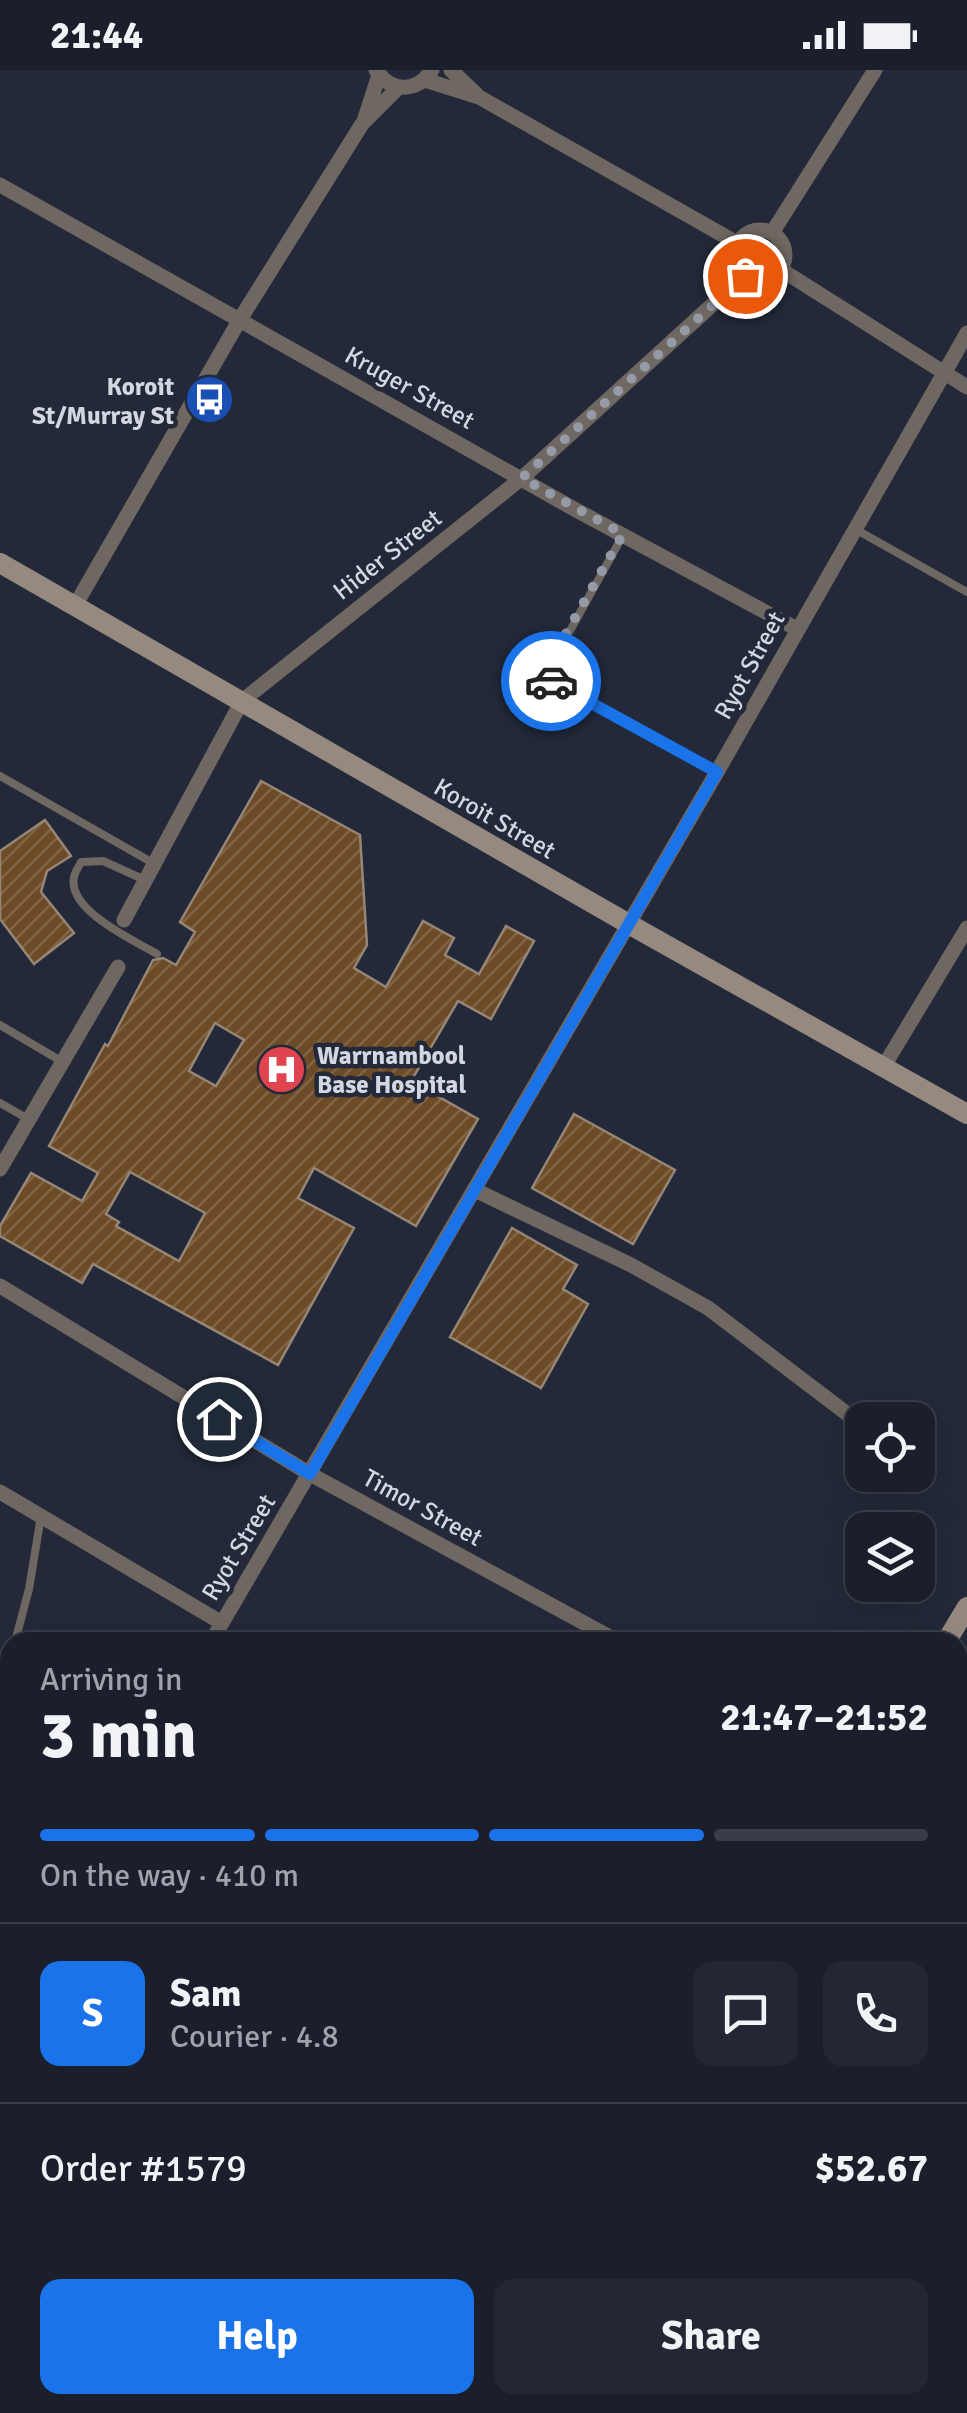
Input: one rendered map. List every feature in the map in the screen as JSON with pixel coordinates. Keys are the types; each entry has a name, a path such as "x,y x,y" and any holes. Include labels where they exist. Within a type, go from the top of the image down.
{"street":[{"path":"451,70 479,97"},
{"path":"772,233 874,70"},
{"path":"362,124 377,73 398,88"},
{"path":"76,604 239,321 362,124 398,88 417,86 428,75 479,97 737,243"},
{"name":"Kruger Street","path":"0,185 798,629"},
{"path":"753,231 772,233 785,253 780,269 760,280 745,276 734,258 737,243 753,231"},
{"path":"780,269 967,387"},
{"name":"Hider Street","path":"124,920 242,701 522,478 745,276"},
{"name":"Ryot Street","path":"217,1632 717,772 967,332"},
{"name":"Koroit Street","path":"0,563 967,1114"},
{"path":"884,1066 967,928"},
{"path":"0,1169 118,967"},
{"path":"475,1190 632,1266 708,1308 845,1412"},
{"name":"Timor Street","path":"0,1286 310,1474 601,1632"},
{"path":"0,1492 222,1623"},
{"path":"952,1632 967,1608"}],"lane":[{"path":"855,530 967,592"},
{"path":"623,534 546,674 560,688 717,772"},
{"path":"0,776 154,864"},
{"path":"145,880 102,860 81,862 74,877 76,898 95,916 157,954"},
{"path":"0,1025 61,1061"},
{"path":"0,1103 28,1119"},
{"path":"19,1632 30,1589 41,1516"}],"building":[{"name":"Warrnambool Base Hospital","path":"261,781 360,835 367,945 354,968 386,987 423,921 454,938 445,955 479,974 506,926 534,941 491,1019 458,1001 411,1081 478,1119 416,1226 314,1168 298,1198 354,1228 278,1365 93,1264 82,1283 0,1236 0,1226 31,1173 82,1201 98,1173 49,1146 153,960 163,958 176,965 195,932 180,922","holes":["215,1023 244,1040 216,1086 189,1071","130,1172 205,1213 179,1261 116,1226 119,1222 106,1214"]},
{"path":"45,820 71,856 47,871 41,892 74,933 34,964 0,919 0,851"},
{"path":"574,1114 675,1170 633,1244 532,1188"},
{"path":"512,1228 577,1265 563,1289 588,1304 541,1388 450,1337"}],"way so far":[{"path":"551,681 546,674 548,665 623,534 522,478 745,276"}],"place":[{"name":"Koroit St/Murray St","path":"209,400"},
{"name":"Warrnambool Base Hospital","path":"282,1069"}],"route":[{"path":"219,1419 310,1474 717,772 551,681"}]}
